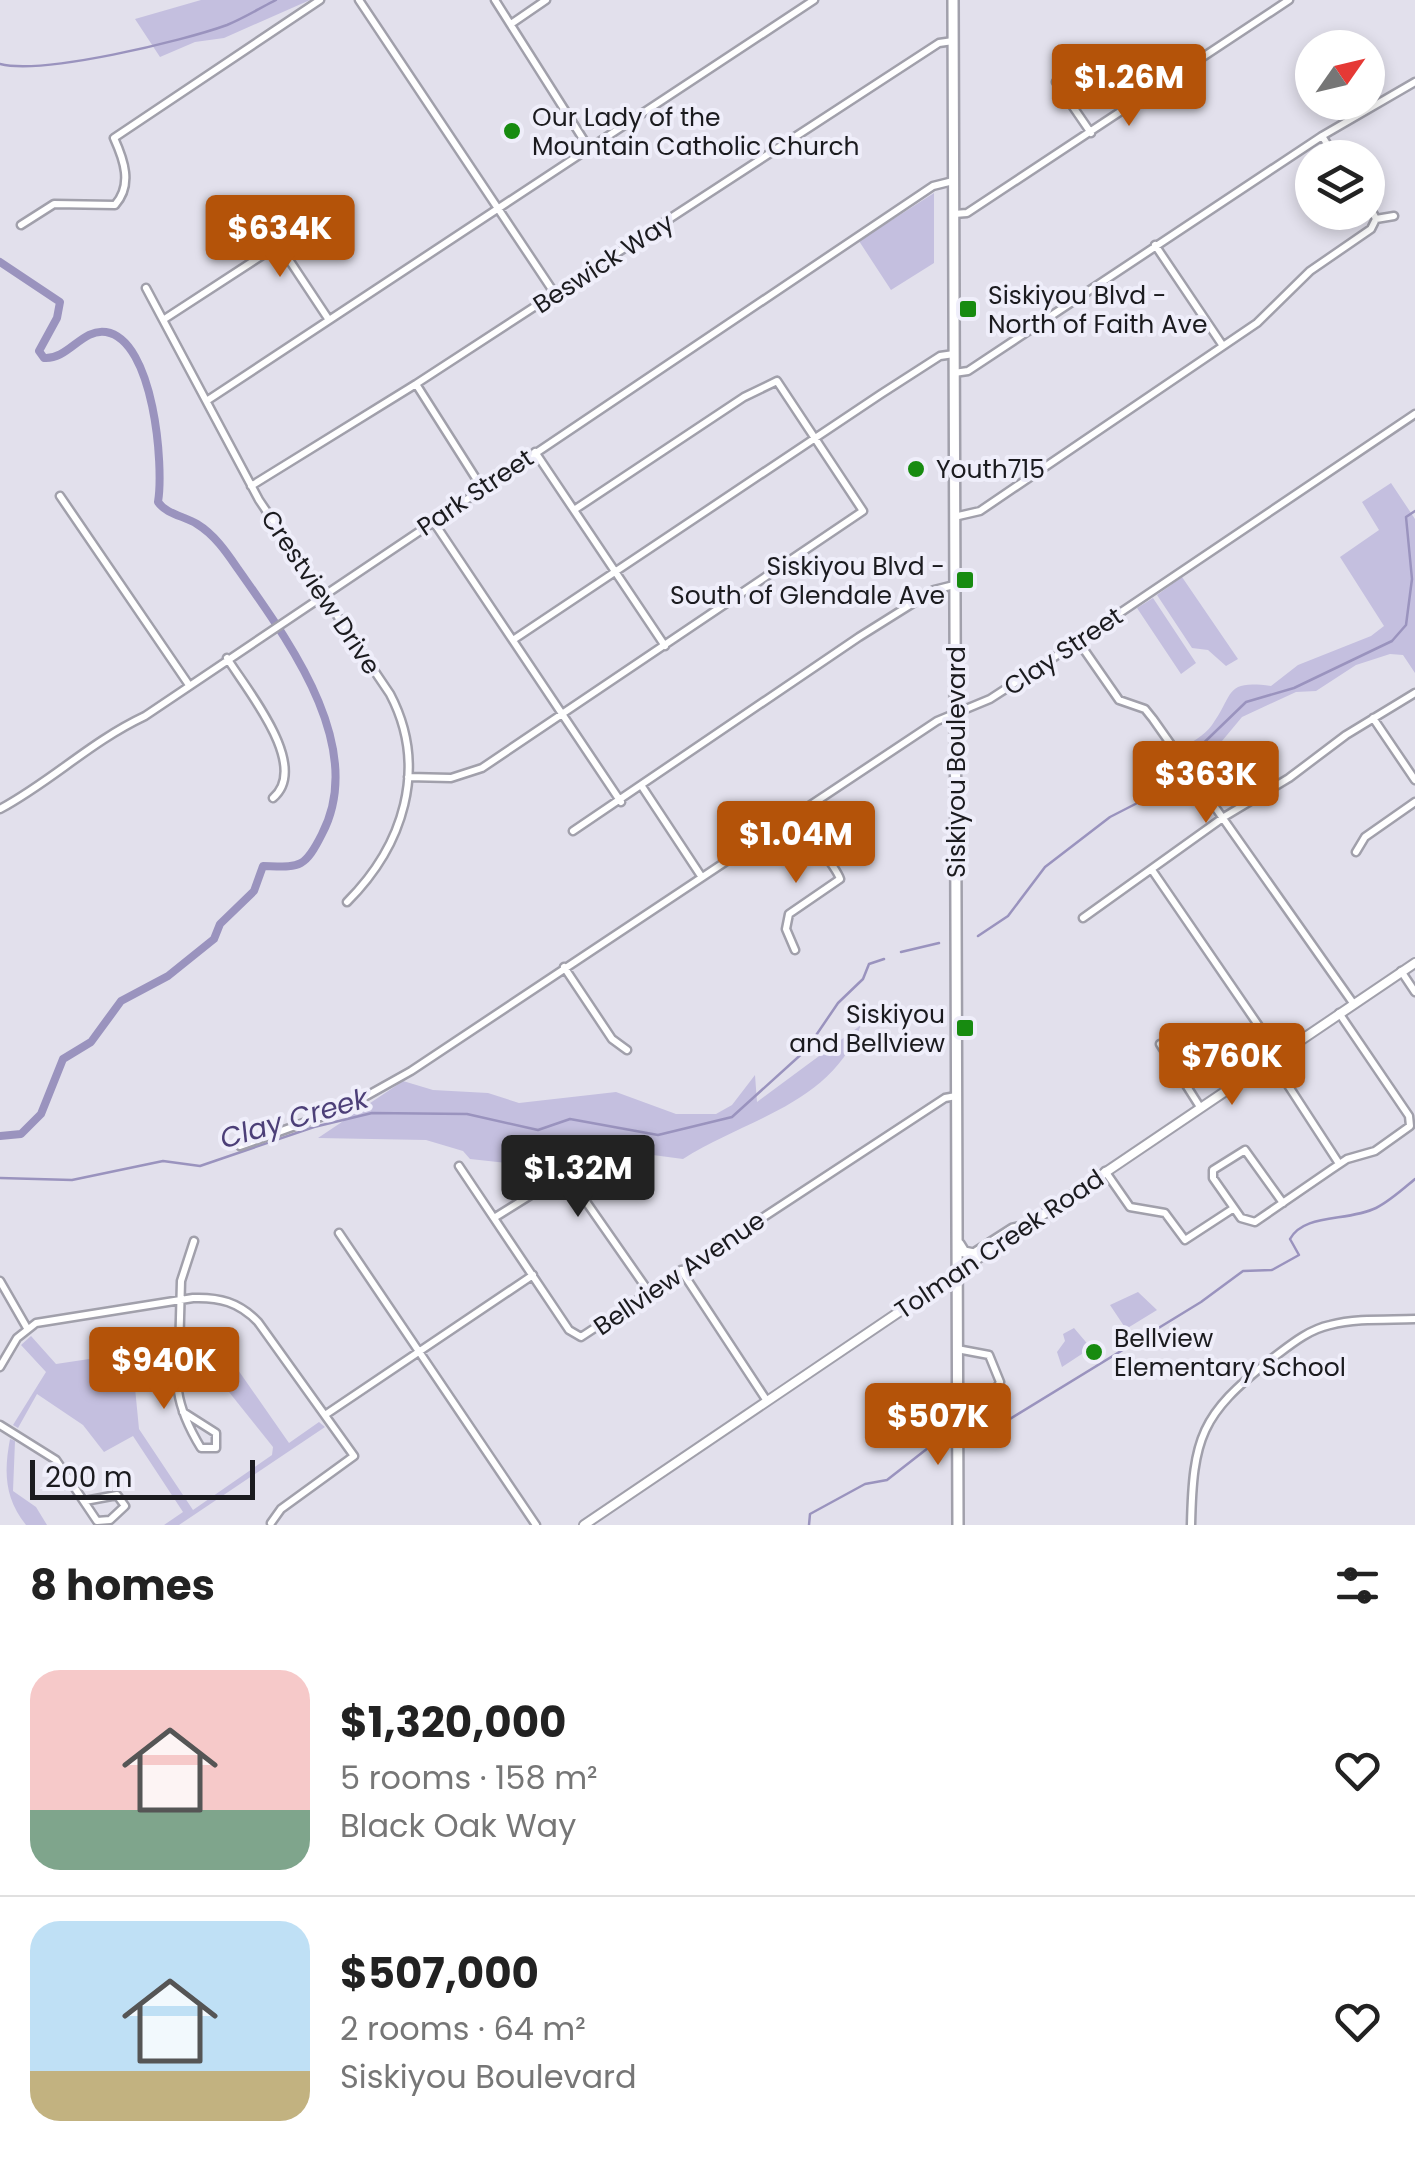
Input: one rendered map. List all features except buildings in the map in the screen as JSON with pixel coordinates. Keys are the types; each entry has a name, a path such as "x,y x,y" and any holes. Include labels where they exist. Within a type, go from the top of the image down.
{"main road":[{"name":"Siskiyou Boulevard","path":"953,0 958,1525"},
{"path":"957,1240 964,1252 974,1254 1013,1229 1028,1226"}],"street":[{"path":"21,225 54,204 115,205 124,195 126,176 114,138 320,0"},
{"path":"358,0 556,294"},
{"path":"495,0 590,150"},
{"path":"510,24 546,0"},
{"path":"208,400 814,0"},
{"path":"954,214 968,212 1289,0"},
{"name":"Beswick Way","path":"251,486 556,294 938,43 953,41"},
{"path":"1056,82 1091,132"},
{"path":"954,373 968,371 1322,136 1415,82"},
{"path":"1322,136 1325,140"},
{"name":"Park Street","path":"0,809 54,776 82,750 145,716 933,186 953,181"},
{"path":"1385,217 1394,216"},
{"path":"262,219 330,320"},
{"path":"954,517 980,511 1223,346 1282,303 1310,271 1370,230"},
{"path":"1155,245 1223,346"},
{"path":"166,318 278,246"},
{"name":"Crestview Drive","path":"146,288 166,318 251,486 396,705 406,738 408,777 404,810 393,842 374,873 347,902"},
{"path":"513,640 940,356 954,354"},
{"path":"408,777 446,779 471,774 862,514 862,508 781,384 772,382 574,510"},
{"path":"416,384 482,488"},
{"name":"Clay Street","path":"240,1146 344,1108 411,1071 937,721 990,699 1415,414"},
{"path":"536,452 665,646"},
{"path":"60,496 189,685"},
{"path":"433,520 622,802"},
{"path":"573,832 859,638 934,590 954,585"},
{"path":"1078,641 1119,700 1145,709 1353,1003"},
{"path":"227,658 282,744 284,780 273,798"},
{"path":"1082,918 1224,817 1290,778 1415,693"},
{"path":"1373,718 1415,780"},
{"path":"643,788 701,876"},
{"path":"1356,852 1365,837 1415,802"},
{"path":"795,950 786,929 789,914 840,878 837,868 822,855 796,814"},
{"path":"1152,870 1338,1162"},
{"name":"Tolman Creek Road","path":"584,1525 1415,963"},
{"path":"564,968 612,1039 627,1050"},
{"path":"1401,971 1415,992"},
{"path":"1283,1203 1248,1151 1228,1158 1212,1175 1244,1220 1256,1222 1283,1203 1338,1162 1375,1151 1406,1130 1410,1120 1339,1013"},
{"path":"1160,1044 1200,1107"},
{"name":"Bellview Avenue","path":"459,1166 577,1337 585,1336 945,1098 956,1096"},
{"path":"1105,1171 1130,1207 1165,1213 1184,1240 1234,1208"},
{"path":"494,1218 566,1173 649,1292"},
{"path":"339,1233 536,1525"},
{"path":"182,1412 216,1433 216,1448 202,1448 182,1412 178,1391 179,1300 184,1268 194,1241"},
{"path":"681,1270 767,1401"},
{"path":"325,1415 533,1275"},
{"path":"0,1280 26,1328"},
{"path":"0,1367 26,1328 56,1318 215,1298 250,1314 354,1459 280,1509 271,1524"},
{"path":"1190,1525 1194,1464 1200,1440 1224,1398 1288,1346 1324,1326 1415,1319"},
{"path":"957,1350 989,1355 1000,1382 983,1400 957,1399"},
{"path":"0,1425 46,1450 100,1523 125,1506 118,1495 85,1501"}],"shaded area":[{"path":"201,0 310,0 224,38 195,42 160,57 135,19"},
{"path":"934,193 934,263 891,290 859,241"},
{"path":"1391,483 1415,519 1415,673 1403,655 1390,654 1356,665 1316,691 1296,692 1242,717 1222,741 1206,750 1183,754 1180,750 1209,729 1238,687 1271,686 1298,665 1371,636 1384,626 1340,557 1379,530 1362,502"},
{"path":"1182,577 1238,659 1226,666 1208,650 1192,648 1157,595"},
{"path":"1153,598 1196,663 1181,674 1137,608"},
{"path":"861,1025 830,1074 808,1092 683,1159 608,1149 549,1161 507,1163 470,1159 463,1151 426,1140 318,1138 403,1081 433,1090 488,1093 519,1103 616,1092 676,1114 716,1114 732,1105 755,1075 757,1102"},
{"path":"1138,1292 1157,1310 1126,1329 1110,1305"},
{"path":"1074,1328 1091,1348 1062,1367 1057,1352 1065,1341 1063,1334"},
{"path":"31,1336 56,1364 169,1347 170,1353 132,1357 139,1429 193,1510 272,1455 273,1447 225,1387 229,1366 210,1347 183,1351 184,1345 211,1341 229,1357 289,1443 319,1422 325,1427 179,1525 164,1525 183,1512 133,1436 104,1452 83,1425 37,1394 18,1428 13,1425 46,1372 21,1345"},
{"path":"10,1439 15,1441 13,1491 36,1507 47,1525 26,1525 13,1505 7,1473"}],"waterway":[{"path":"0,64 47,65 147,47 227,25 276,0"},
{"path":"0,262 60,302 57,318 39,351 44,358 60,354 97,332 122,340 135,357 145,380 157,434 158,502 215,539 278,628 316,695 329,730 335,765 334,800 322,834 305,860 293,866 263,866 254,891 220,924 214,939 168,976 121,1001 91,1042 63,1059 41,1114 21,1134 0,1136"},
{"name":"Clay Creek","path":"1186,760 1246,702 1294,688 1392,641 1406,625 1412,579 1406,517 1415,511"},
{"name":"Clay Creek","path":"978,936 1008,916 1045,867 1110,817 1149,797 1181,766"},
{"name":"Clay Creek","path":"901,952 939,943"},
{"name":"Clay Creek","path":"0,1178 72,1180 163,1161 200,1166 314,1127 372,1113 467,1114 538,1130 570,1119 658,1135 732,1117 806,1050 838,1003 863,979 869,964 884,959"},
{"path":"961,1444 982,1436 1201,1302 1243,1271 1272,1270 1299,1255 1290,1239 1305,1225 1376,1208 1415,1179"},
{"path":"809,1525 810,1514 865,1484 887,1480 928,1448 953,1446"}],"place":[{"name":"Our Lady of the Mountain Catholic Church","path":"512,131"},
{"name":"Siskiyou Blvd - North of Faith Ave","path":"968,309"},
{"name":"Youth715","path":"916,469"},
{"name":"Siskiyou Blvd - South of Glendale Ave","path":"965,580"},
{"name":"Siskiyou and Bellview","path":"965,1028"},
{"name":"Bellview Elementary School","path":"1094,1352"}]}
